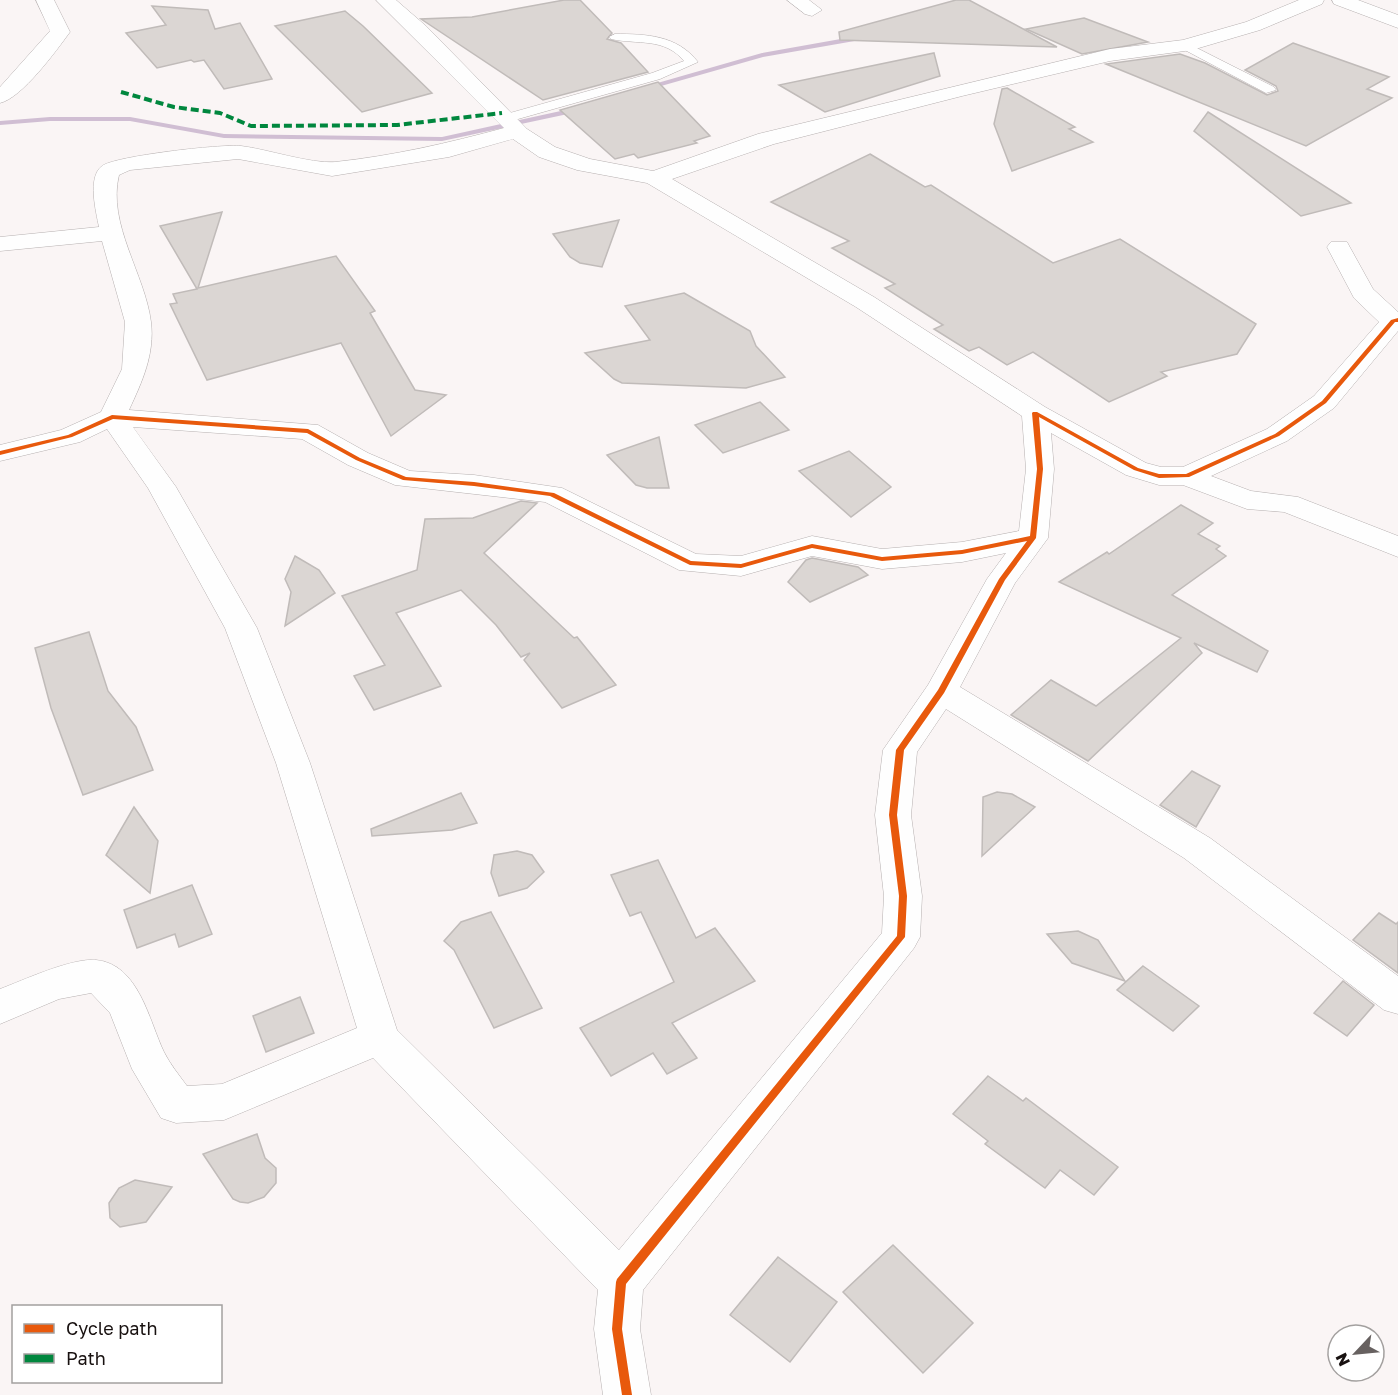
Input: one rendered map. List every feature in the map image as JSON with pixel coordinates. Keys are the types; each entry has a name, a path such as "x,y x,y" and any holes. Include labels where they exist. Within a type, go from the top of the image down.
{"street":[{"path":"0,97 13,87 60,32 45,0"},
{"path":"385,0 419,30 512,124 547,152 585,165 654,178 865,302 1035,413 1136,469 1159,476 1186,476 1247,500 1288,503 1351,526 1398,548"},
{"path":"1341,0 1398,22"},
{"path":"654,178 766,140 960,90 1110,55 1185,46 1253,26 1302,2"},
{"path":"112,417 135,369 138,322 112,233 104,191 109,171 125,164 238,152 332,169 449,150 512,124"},
{"path":"0,244 112,233"},
{"path":"1186,476 1277,435 1324,402 1394,326 1363,293 1339,247"},
{"path":"627,1395 616,1329 621,1282 901,937 903,896 893,815 900,750 941,691 1002,579 1033,538 1040,469 1035,413"},
{"path":"112,417 162,487 240,628 293,763 380,1039 621,1282"},
{"path":"0,453 70,436 112,417 308,431 358,459 405,479 474,484 552,494 690,563 741,566 812,546 882,559 962,552 1033,538"},
{"path":"941,691 1197,848 1398,998"},
{"path":"0,1007 54,984 96,976 114,987 128,1008 147,1058 176,1105 224,1102 348,1048 380,1039"}],"lane":[{"path":"512,124 692,62 683,50 661,39 615,36"},
{"path":"1185,46 1270,90"}],"building":[{"path":"564,0 580,0 612,33 607,39 621,43 648,72 543,100 421,19 472,17"},
{"path":"956,0 969,0 1057,47 840,40 839,32"},
{"path":"152,6 208,10 215,29 240,23 272,79 224,89 204,60 194,62 191,60 157,68 126,33 166,25"},
{"path":"345,11 432,93 362,112 275,26"},
{"path":"1084,18 1148,42 1082,54 1026,29"},
{"path":"1293,43 1389,77 1367,89 1392,98 1306,146 1106,64 1180,54 1205,63 1267,95 1278,91 1276,86 1245,70"},
{"path":"934,53 940,76 825,112 779,85"},
{"path":"658,82 710,136 694,141 697,143 638,158 634,154 615,159 560,110"},
{"path":"1007,88 1075,127 1069,129 1093,142 1012,171 994,124 1002,89"},
{"path":"1208,112 1351,203 1301,216 1194,131"},
{"path":"870,154 925,187 931,185 1053,263 1120,239 1256,324 1237,354 1161,372 1167,376 1109,402 1033,352 1007,365 979,347 969,351 934,329 943,325 885,288 895,284 832,248 849,241 771,202"},
{"path":"222,212 198,288 336,256 375,311 370,313 415,390 446,395 391,436 341,343 207,380 170,304 177,303 173,294 197,289 160,226"},
{"path":"619,220 602,267 580,263 570,257 553,234"},
{"path":"684,293 750,331 756,346 785,377 746,388 622,383 614,379 585,353 650,340 625,306"},
{"path":"760,402 789,430 723,453 695,425"},
{"path":"659,437 669,488 647,488 636,485 607,455"},
{"path":"849,451 891,487 851,517 799,471"},
{"path":"521,501 537,503 484,553 574,638 577,637 616,685 562,708 524,660 530,653 521,657 496,625 461,590 396,613 441,686 374,710 354,676 385,665 342,596 417,570 425,519 473,518"},
{"path":"1181,505 1213,523 1198,534 1220,546 1216,549 1226,556 1172,595 1268,651 1257,672 1194,643 1202,653 1088,761 1011,715 1051,680 1096,706 1181,638 1059,582 1107,552 1109,554"},
{"path":"295,556 319,570 335,593 285,626 291,592 285,579"},
{"path":"812,558 858,567 868,575 810,602 788,582 806,560"},
{"path":"89,632 108,691 136,727 153,770 83,795 51,708 35,648"},
{"path":"1192,771 1220,786 1196,827 1160,805"},
{"path":"997,792 1012,794 1035,807 982,856 983,797"},
{"path":"461,793 477,823 452,830 372,836 371,829"},
{"path":"134,807 158,841 150,893 106,855"},
{"path":"517,851 532,855 544,872 527,888 499,896 491,873 494,855"},
{"path":"658,860 696,938 715,928 755,981 672,1023 697,1058 667,1074 653,1053 611,1076 580,1028 674,982 641,912 630,916 611,875"},
{"path":"192,885 212,934 179,947 175,934 137,948 124,910"},
{"path":"491,912 542,1008 494,1028 454,950 444,941 461,922"},
{"path":"1379,913 1396,924 1398,922 1398,973 1353,940"},
{"path":"1078,931 1098,940 1125,981 1072,963 1047,934"},
{"path":"1143,966 1199,1006 1173,1031 1117,990"},
{"path":"1343,981 1374,1005 1347,1036 1314,1013"},
{"path":"300,997 314,1033 266,1052 253,1016"},
{"path":"988,1076 1023,1101 1026,1098 1118,1167 1094,1195 1060,1170 1045,1188 985,1144 988,1141 953,1114"},
{"path":"257,1134 265,1158 276,1168 276,1183 264,1197 248,1203 240,1202 233,1199 203,1154"},
{"path":"135,1180 172,1187 146,1222 120,1227 110,1218 109,1203 119,1188"},
{"path":"893,1245 973,1323 923,1373 843,1292"},
{"path":"778,1257 837,1302 790,1362 730,1315"}],"waterway":[{"path":"644,88 762,55 863,37"},
{"path":"0,123 50,119 130,119 224,136 442,139 579,109"}],"marked path":[{"path":"121,92 174,107 220,113 251,126 397,125 502,113"}],"cycle path":[{"path":"627,1395 617,1329 621,1282 901,937 903,896 893,815 900,750 941,691 1002,579 1033,538 1040,469 1035,413 1136,469 1159,476 1187,476 1277,435 1324,402 1393,321 1398,320"},
{"path":"0,453 70,436 112,417 308,431 358,459 405,479 474,484 552,494 690,563 741,566 812,546 882,559 962,552 1033,538"}]}
